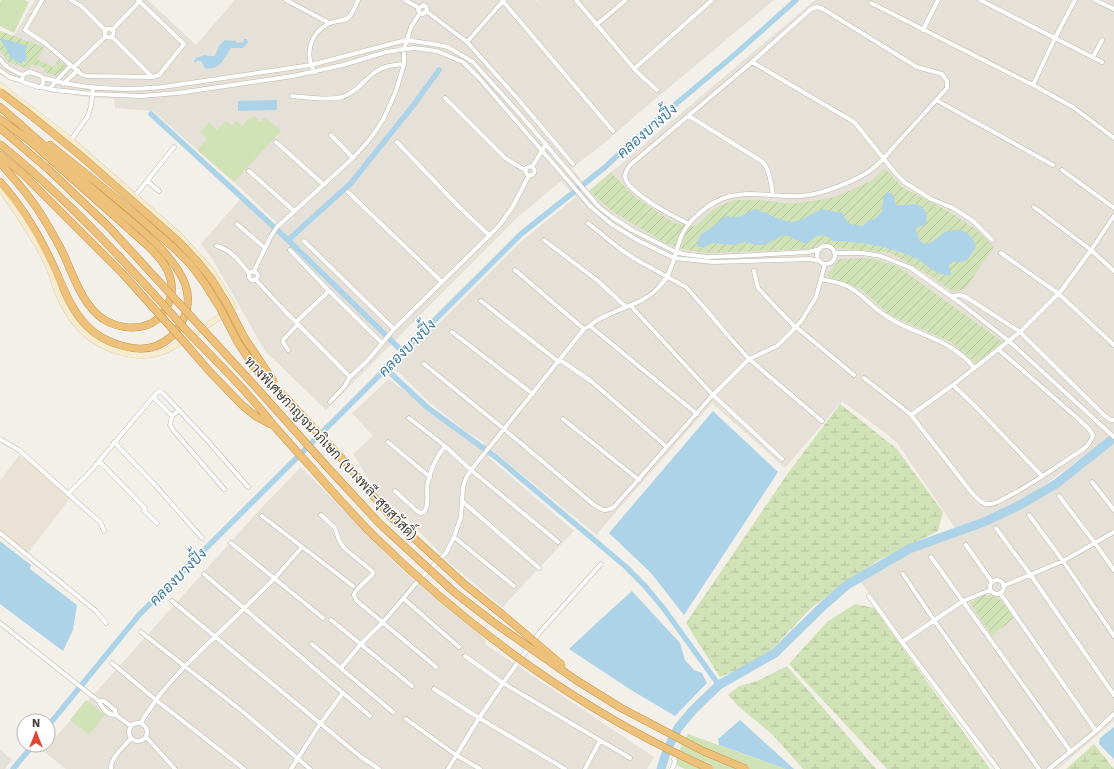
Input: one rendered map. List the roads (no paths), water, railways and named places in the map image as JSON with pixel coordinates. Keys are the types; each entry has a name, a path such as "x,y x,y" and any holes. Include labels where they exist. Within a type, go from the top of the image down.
{"highway":[{"path":"0,92 81,156 179,242 197,261 212,280 258,360 282,394"},
{"path":"0,107 153,241 167,256 178,270 186,284 188,296 188,306 178,329 156,346 141,349 123,346 102,338 87,327 76,312 45,249 9,192 0,182"},
{"path":"0,119 31,142 162,260 170,276 172,290 168,305 156,320 143,327 128,327 114,324 97,315 85,299 60,248 42,217 31,200 0,162"},
{"name":"ทางพิเศษกาญจนาภิเษก (บางพลี-สุขสวัสดิ์)","path":"0,128 48,169 108,226 380,524 454,592 493,622 576,680 621,708 703,751 746,769"},
{"path":"26,130 56,150 100,185 174,248 191,265 205,284 256,370 282,394 345,462 391,517 464,584 534,641 566,669 576,680"},
{"name":"ทางพิเศษกาญจนาภิเษก (บางพลี-สุขสวัสดิ์)","path":"0,144 101,236 250,397 275,428 372,534 445,600 517,657 569,692 614,720 710,769"},
{"path":"0,155 24,175 122,274 237,401 257,417 275,428"}],"street":[{"path":"42,0 25,30 45,43 75,68 81,74 86,76 152,77 159,75 184,44 139,1 112,30 109,29 75,68 63,84"},
{"path":"71,0 81,6 109,38 112,37 152,77"},
{"path":"286,0 329,23"},
{"path":"316,72 311,65 309,48 315,34 329,23 348,18 358,0"},
{"path":"405,0 419,8 418,10 420,13"},
{"path":"467,42 503,0 613,131"},
{"path":"576,0 634,69 656,90"},
{"path":"596,25 626,0"},
{"path":"634,69 712,0"},
{"path":"923,30 938,0"},
{"path":"980,0 1102,62"},
{"path":"1032,85 1075,0"},
{"path":"1095,0 1114,9"},
{"path":"871,3 1072,107 1114,138"},
{"path":"419,8 421,6 425,6 427,8 426,11 467,42 518,99 572,164"},
{"path":"341,668 360,644 383,622 419,580 446,554 461,517 463,487 466,478 483,454 492,445 584,330 596,321 650,296 658,288 667,276 689,224 707,207 726,197 743,194 802,196 834,188 867,172 883,159 947,88 948,81 942,74 917,67 823,9 817,7 811,9 752,62 630,165 625,172 627,183 637,193 654,205 689,224"},
{"path":"249,273 254,271 271,236 279,225 353,158 370,139 383,120 396,91 404,64 404,49 406,40 411,26 420,13 423,14 426,11"},
{"path":"112,30 114,34 112,37"},
{"path":"0,59 3,64 11,70 23,75 30,72 63,84 138,89 163,88 311,65 406,40 448,47 473,62 546,144 599,207 632,230 676,252 698,256 808,252 829,247 834,251 834,259 830,263 825,264 820,261 809,259 713,262 674,258 639,241 600,216 583,200 479,78 463,62 437,52 414,48 404,49 386,52 316,72 178,93 141,96 93,94 38,87 8,77 0,70"},
{"path":"1093,57 1102,40"},
{"path":"752,62 855,123 883,159 904,182 931,199 953,208 973,221 992,240"},
{"path":"292,96 333,99 342,97 356,89 382,68 404,64"},
{"path":"49,89 55,82 75,68"},
{"path":"22,81 23,75"},
{"path":"41,87 44,78"},
{"path":"0,85 71,140 178,234 202,260 220,283 234,307 176,346 152,355 140,355 113,351 94,341 76,326 58,292 43,255 0,189"},
{"path":"71,140 88,116 91,106 93,87"},
{"path":"445,98 505,158 526,170 529,175"},
{"path":"936,100 1053,165"},
{"path":"689,116 763,162 769,174 773,195"},
{"path":"331,135 353,158"},
{"path":"276,142 324,185"},
{"path":"397,142 459,207 490,236"},
{"path":"526,170 529,167 532,167 546,144"},
{"path":"135,196 174,147"},
{"path":"330,402 344,387 350,377 368,360 393,331 499,226 512,208 529,175 534,173 535,170 532,167"},
{"path":"1062,170 1114,208"},
{"path":"249,171 294,211"},
{"path":"147,181 159,192"},
{"path":"348,192 442,282"},
{"path":"1034,207 1091,250 1114,271"},
{"path":"910,415 953,385 1020,332 1058,294 1114,216"},
{"path":"588,223 620,249 686,287 748,359 822,421"},
{"path":"237,224 265,248"},
{"path":"544,240 628,306 713,395 782,459"},
{"path":"304,241 393,331"},
{"path":"217,246 225,248 230,252 249,273 249,278 251,280 255,279 350,377"},
{"path":"820,249 817,255 820,261"},
{"path":"290,250 329,291 383,342"},
{"path":"834,253 863,253 881,256 911,268 951,296 1009,341 1113,436"},
{"path":"1001,253 1058,294 1114,345"},
{"path":"424,364 593,504 605,510 610,510 639,480 713,395 748,359 778,346 796,327 816,297 825,264"},
{"path":"515,270 584,330"},
{"path":"254,271 258,276 255,279"},
{"path":"754,271 758,288 796,327 854,375"},
{"path":"821,279 847,286 885,316 945,343 957,350 969,360 974,368"},
{"path":"288,350 283,340 297,323 329,291"},
{"path":"951,296 960,294 966,297 1020,332 1105,416 1111,420 1114,420"},
{"path":"481,301 559,361 591,381 667,447"},
{"path":"590,326 697,414"},
{"path":"452,332 533,394"},
{"path":"864,378 910,415 978,500 983,503 990,504 1022,490 1088,446 1092,441 1093,435 1075,416 998,349"},
{"path":"953,385 1042,476"},
{"path":"68,494 89,473 157,392 162,392 248,487"},
{"path":"153,397 172,416"},
{"path":"179,410 172,416 170,425 224,489"},
{"path":"409,418 446,446 471,470 558,542"},
{"path":"563,419 639,480"},
{"path":"0,439 19,450 101,523 104,531"},
{"path":"114,442 202,538"},
{"path":"388,442 430,477"},
{"path":"395,491 418,512 424,512 427,508 427,486 430,477 436,460 446,446"},
{"path":"99,461 145,508 144,511 158,523"},
{"path":"1092,482 1114,510"},
{"path":"1060,496 1096,543 1114,570"},
{"path":"462,501 539,568"},
{"path":"321,515 335,528 341,544 373,573 356,590 354,597 357,601 436,667"},
{"path":"1029,515 1063,561 1114,636"},
{"path":"262,516 353,586"},
{"path":"996,528 1030,574 1114,695"},
{"path":"1003,586 1063,561 1114,532"},
{"path":"0,533 96,611 106,623"},
{"path":"454,537 514,586"},
{"path":"231,543 323,618"},
{"path":"966,545 992,582"},
{"path":"142,723 145,716 161,693 184,667 275,578 302,547"},
{"path":"931,557 1071,752"},
{"path":"448,769 502,683 547,623 601,564"},
{"path":"204,574 370,716"},
{"path":"903,574 1039,769"},
{"path":"992,582 999,581 1003,586"},
{"path":"990,590 990,585 992,582"},
{"path":"1000,593 1003,590 1003,586"},
{"path":"902,642 963,601 990,590"},
{"path":"990,590 995,594 1000,593"},
{"path":"1000,593 1096,731"},
{"path":"869,596 998,769"},
{"path":"403,598 459,646"},
{"path":"172,601 361,758 379,769"},
{"path":"331,620 412,686"},
{"path":"0,623 71,680 99,701 104,701 115,710 116,715 131,726"},
{"path":"141,632 242,711 310,769"},
{"path":"312,644 393,712"},
{"path":"465,656 502,683 630,758"},
{"path":"112,664 244,769"},
{"path":"434,689 479,718 565,769"},
{"path":"291,769 320,724 343,693"},
{"path":"1049,769 1096,731 1114,714"},
{"path":"406,719 456,755 480,769"},
{"path":"136,723 142,723 147,729 146,737 139,742 131,738 128,732 131,726 136,723"},
{"path":"146,737 175,769"},
{"path":"111,769 110,765 113,759 131,738"},
{"path":"585,769 600,741"},
{"path":"672,769 677,753"}],"water":[{"path":"0,38 27,46 25,55 27,56 25,62 23,61 21,64 11,58"},
{"path":"244,39 247,39 248,42 243,48 231,48 221,64 216,67 205,68 201,61 197,61 195,63 194,61 196,58 205,55 215,56 219,46 225,40 236,41 237,43 244,42"},
{"path":"277,100 277,110 238,111 238,101"},
{"path":"887,192 892,194 895,198 894,201 896,205 916,204 922,207 925,211 927,218 926,223 917,227 916,231 920,241 925,244 931,243 947,231 951,230 963,231 969,235 976,247 967,260 962,262 953,262 949,265 951,275 945,275 935,272 918,259 895,250 864,243 834,241 822,235 816,236 806,243 784,235 761,245 745,242 734,245 713,243 703,248 697,246 700,235 726,216 738,217 755,209 782,220 793,222 801,220 821,209 842,213 846,220 851,224 862,226 869,220 875,219 882,212 883,198"},
{"path":"713,411 778,472 684,615 651,573 609,533"},
{"path":"0,541 31,565 30,569 77,605 73,630 63,651 0,604"},
{"path":"632,591 680,643 685,660 694,670 702,673 707,683 675,716 631,690 569,649"},
{"path":"740,720 794,769 786,769 719,745 718,739"},
{"path":"1114,727 1114,759 1099,744 1100,738"}],"waterway":[{"name":"คลองบางปิ้ง","path":"56,716 139,615 521,234 604,168 652,124 739,51 796,0"},
{"path":"288,240 351,183 412,107 439,70"},
{"path":"151,114 288,240 403,352"},
{"path":"386,369 428,408 497,458 625,566 645,586 664,609 719,685"},
{"path":"661,769 667,750 678,728 693,710 719,685 775,653 823,606 847,585 909,549 984,522 1018,506 1056,484 1114,438"},
{"name":"คลองบางปิ้ง","path":"13,769 26,753"}]}
